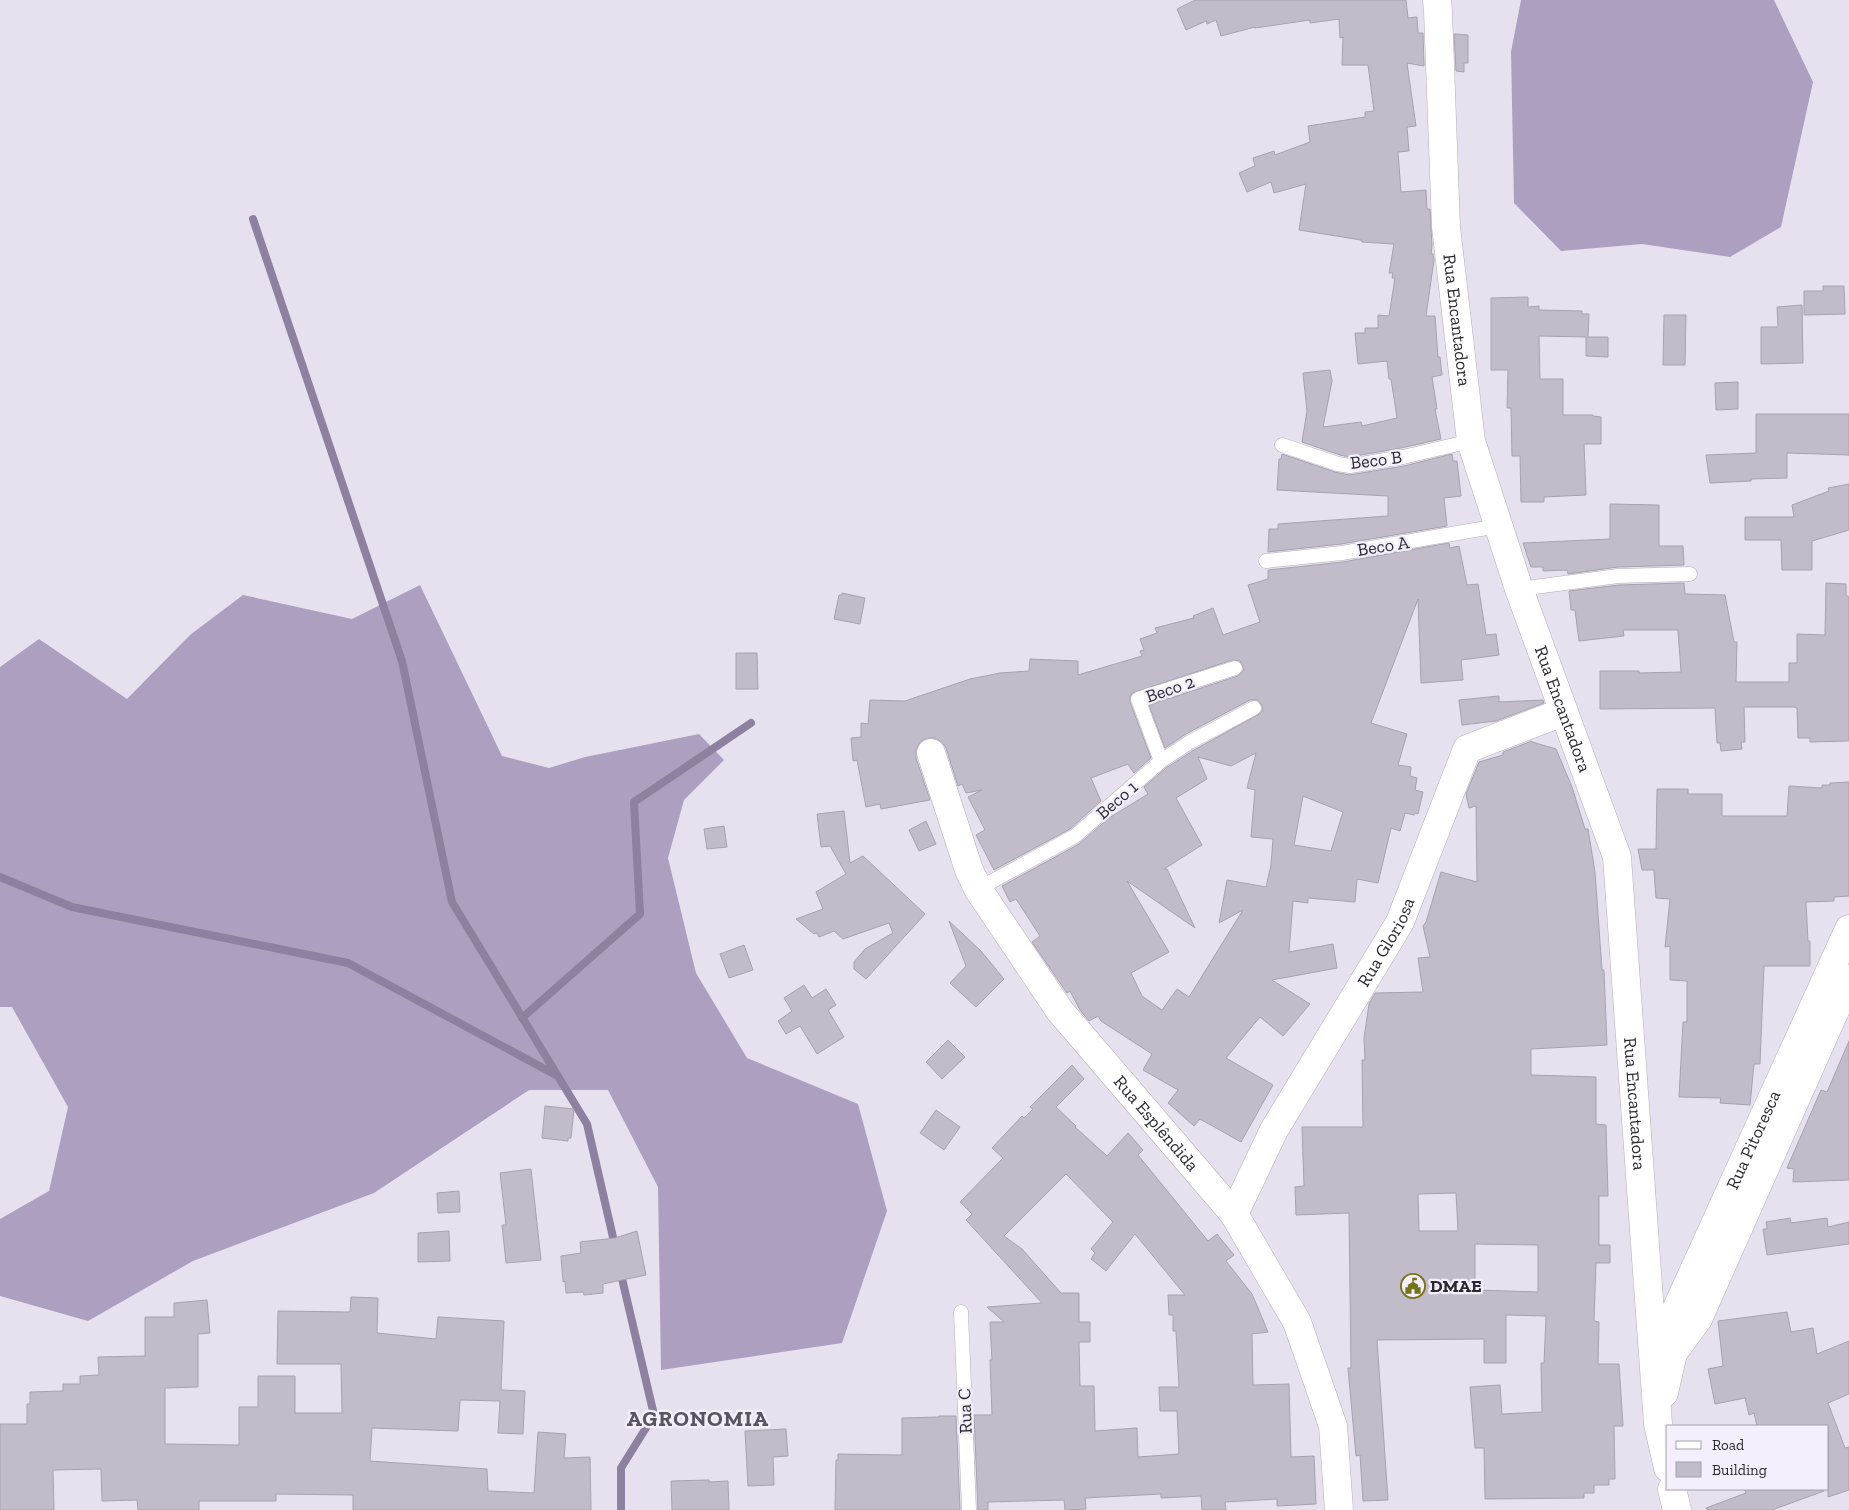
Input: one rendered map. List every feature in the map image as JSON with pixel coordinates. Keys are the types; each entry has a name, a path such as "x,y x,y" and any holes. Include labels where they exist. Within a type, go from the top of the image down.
{"street":[{"name":"Rua Encantadora","path":"1437,0 1446,227 1470,441 1519,589 1617,857 1658,1424 1666,1459"},
{"name":"Rua Gloriosa","path":"1234,1214 1274,1130 1400,922 1467,749 1563,712"},
{"name":"Rua Esplêndida","path":"931,753 969,870 978,889 1060,1011 1234,1214 1297,1322 1334,1426 1339,1510"},
{"name":"Rua Pitoresca","path":"1658,1424 1673,1353 1676,1310 1849,929"},
{"name":"Rua Pitoresca","path":"1673,1353 1698,1319 1849,979"},
{"path":"1672,1490 1677,1510"}],"lane":[{"name":"Beco B","path":"1282,445 1338,464 1350,466 1403,458 1470,441"},
{"name":"Beco A","path":"1266,561 1342,553 1498,526"},
{"path":"1519,589 1618,576 1690,574"},
{"name":"Beco 2","path":"1161,761 1138,698 1235,668"},
{"name":"Beco 1","path":"978,889 1075,836 1161,761 1190,742 1254,708"},
{"name":"Rua C","path":"961,1312 969,1510"}],"shaded area":[{"path":"1521,0 1774,0 1813,82 1781,227 1730,257 1642,244 1561,251 1514,203 1511,52"},
{"path":"420,585 502,756 549,768 585,757 699,734 724,760 684,800 668,858 696,973 747,1058 858,1104 887,1211 842,1343 661,1370 658,1187 608,1090 529,1090 374,1193 193,1261 88,1321 0,1296 0,1219 49,1191 68,1107 12,1007 0,1007 0,667 39,639 127,699 190,635 243,595 352,619"}],"building":[{"path":"1195,0 1406,0 1408,18 1417,17 1418,33 1423,33 1424,66 1407,63 1416,126 1407,127 1409,151 1398,152 1401,192 1426,190 1427,209 1430,209 1431,254 1433,254 1434,260 1426,316 1435,316 1438,357 1440,357 1442,375 1432,377 1437,409 1435,409 1441,439 1350,457 1302,442 1307,411 1303,373 1330,370 1332,381 1323,427 1361,422 1362,426 1397,418 1387,361 1358,364 1355,333 1365,333 1365,328 1378,328 1378,315 1389,316 1395,278 1392,278 1393,273 1389,273 1394,244 1362,242 1361,240 1299,230 1306,184 1274,193 1271,182 1247,192 1239,173 1255,166 1253,158 1274,151 1275,155 1310,142 1308,126 1365,117 1365,112 1374,111 1368,65 1342,65 1343,37 1340,38 1339,19 1310,23 1310,20 1255,27 1221,36 1216,20 1207,24 1206,21 1186,30 1177,9"},
{"path":"1454,34 1468,35 1468,63 1464,63 1464,72 1456,71"},
{"path":"1823,286 1844,286 1845,314 1804,315 1804,291 1823,291"},
{"path":"1528,297 1528,307 1539,306 1539,310 1582,311 1582,314 1589,314 1588,337 1608,337 1608,357 1586,356 1586,337 1539,336 1540,379 1563,379 1563,415 1593,415 1601,417 1601,444 1584,444 1586,495 1544,497 1544,502 1521,502 1520,456 1512,456 1511,408 1507,408 1508,370 1491,370 1491,298"},
{"path":"1802,305 1803,363 1761,364 1761,327 1778,327 1777,307"},
{"path":"1664,315 1686,315 1685,365 1663,365"},
{"path":"1738,382 1738,409 1716,410 1715,383"},
{"path":"1756,414 1849,414 1849,455 1787,453 1787,478 1710,483 1706,455 1756,453"},
{"path":"1282,454 1349,475 1404,466 1452,454 1453,461 1457,461 1461,496 1444,498 1447,526 1341,544 1268,552 1269,529 1278,529 1278,524 1388,516 1388,496 1277,490 1279,459 1281,459"},
{"path":"1849,484 1849,530 1812,541 1812,570 1782,570 1781,540 1745,540 1745,517 1794,517 1792,505 1829,491 1828,488"},
{"path":"1610,504 1659,505 1659,546 1683,546 1684,565 1618,567 1568,574 1567,570 1543,571 1543,567 1531,567 1523,543 1610,539"},
{"path":"1449,543 1450,548 1459,546 1467,585 1478,584 1486,635 1496,634 1499,655 1461,660 1463,680 1421,683 1418,599 1371,723 1407,734 1398,765 1411,767 1410,776 1417,778 1415,790 1423,792 1418,814 1405,813 1400,831 1391,828 1378,883 1357,879 1355,902 1308,898 1308,903 1293,901 1289,952 1333,944 1337,968 1272,980 1310,1004 1283,1036 1260,1017 1226,1058 1273,1085 1241,1142 1200,1119 1194,1126 1168,1103 1178,1090 1143,1070 1152,1054 1101,1021 1098,1016 1089,1021 1080,1010 1070,991 1067,993 1032,942 1040,936 1016,899 1010,902 1002,886 1079,844 1109,818 1148,794 1144,787 1166,768 1194,750 1261,713 1263,708 1258,700 1250,700 1186,734 1165,748 1149,705 1238,676 1244,669 1240,661 1232,660 1132,693 1130,702 1151,758 1134,773 1128,764 1091,778 1101,801 1070,829 994,870 976,835 985,830 968,797 982,790 966,793 962,784 958,786 946,748 942,742 935,738 927,738 920,742 916,750 916,758 930,800 881,809 880,804 866,807 857,760 853,761 851,738 861,737 861,723 868,724 870,700 905,701 970,679 1000,673 1029,671 1030,659 1078,661 1078,675 1142,656 1140,651 1144,650 1140,639 1157,633 1155,628 1194,618 1193,616 1213,608 1223,635 1260,622 1248,585 1268,579 1268,570 1343,562","holes":["1256,753 1247,788 1255,790 1251,837 1273,839 1271,865 1266,887 1227,880 1219,923 1243,910 1189,997 1177,989 1162,1010 1142,996 1131,973 1169,952 1127,881 1195,928 1167,869 1164,869 1202,845 1176,798 1207,779 1198,757 1231,766","1303,796 1343,812 1331,851 1294,845"]},
{"path":"1684,583 1685,594 1725,595 1734,642 1737,642 1736,682 1789,682 1789,663 1797,663 1797,634 1825,635 1826,583 1846,584 1846,595 1849,597 1849,741 1810,742 1810,738 1798,738 1797,708 1794,707 1744,707 1745,742 1741,742 1742,749 1721,751 1720,743 1717,743 1715,708 1600,709 1600,671 1639,671 1639,673 1681,672 1678,630 1623,630 1624,636 1579,641 1575,610 1571,610 1569,591 1619,585"},
{"path":"842,593 865,598 860,624 834,619 839,595 842,595"},
{"path":"736,653 757,653 758,689 736,689"},
{"path":"1499,696 1499,702 1543,700 1544,703 1496,721 1462,725 1459,700"},
{"path":"1532,741 1556,749 1572,787 1585,829 1588,829 1595,872 1602,970 1604,970 1607,1045 1531,1049 1531,1075 1596,1077 1596,1124 1606,1125 1608,1196 1599,1196 1599,1245 1610,1245 1610,1263 1596,1263 1594,1321 1599,1322 1598,1364 1619,1364 1623,1426 1614,1426 1615,1479 1609,1479 1609,1485 1594,1485 1594,1493 1584,1493 1584,1498 1485,1499 1484,1448 1475,1448 1470,1387 1500,1385 1502,1414 1542,1412 1541,1363 1544,1363 1546,1316 1506,1315 1506,1363 1484,1363 1484,1339 1377,1340 1388,1500 1363,1501 1360,1455 1356,1456 1348,1368 1351,1368 1349,1213 1296,1215 1295,1187 1304,1186 1302,1127 1363,1127 1362,1060 1365,1060 1364,1038 1369,1004 1375,993 1423,992 1418,958 1430,957 1423,926 1426,922 1441,872 1477,882 1476,806 1469,808 1466,794 1479,762 1503,755 1503,752","holes":["1456,1193 1458,1231 1419,1231 1418,1194","1475,1244 1538,1245 1538,1292 1475,1290"]},
{"path":"1849,782 1849,896 1834,897 1834,901 1806,902 1808,941 1810,941 1810,966 1764,966 1760,1064 1754,1064 1750,1105 1720,1103 1721,1098 1679,1097 1683,1022 1687,1022 1687,981 1670,980 1670,946 1665,947 1670,899 1656,898 1654,870 1642,870 1638,849 1656,849 1657,789 1688,789 1688,794 1722,794 1722,816 1787,816 1789,786 1822,788 1822,785 1830,785 1830,783"},
{"path":"844,811 850,863 863,856 925,914 866,979 854,969 854,962 865,949 893,933 889,923 843,939 834,931 819,937 817,933 814,934 796,919 823,909 816,892 846,874 830,846 821,847 817,814"},
{"path":"926,821 936,844 919,851 909,830"},
{"path":"724,826 727,847 707,849 704,829"},
{"path":"949,921 981,951 1004,979 976,1007 950,983 966,966"},
{"path":"744,945 753,970 729,978 720,954"},
{"path":"804,985 812,998 826,989 836,1005 828,1010 844,1037 817,1054 800,1026 786,1034 778,1021 792,1011 784,998"},
{"path":"948,1040 965,1057 942,1079 926,1062"},
{"path":"1849,1041 1849,1180 1793,1182 1794,1169 1787,1168 1821,1090 1827,1092"},
{"path":"1072,1065 1084,1079 1056,1107 1107,1156 1128,1133 1143,1150 1138,1155 1208,1241 1217,1234 1234,1255 1226,1261 1252,1294 1268,1332 1252,1334 1253,1385 1289,1384 1291,1457 1314,1456 1316,1504 1277,1506 1277,1499 1225,1502 1226,1510 1202,1510 1201,1496 1161,1498 1161,1494 1085,1498 1086,1509 1065,1510 1064,1500 988,1502 988,1510 978,1510 974,1415 992,1415 990,1322 1004,1322 987,1307 1042,1303 966,1220 972,1214 960,1202 1003,1158 992,1148 1022,1116 1024,1118 1033,1109 1030,1107","holes":["1066,1174 1113,1222 1091,1249 1095,1253 1091,1259 1106,1271 1135,1234 1185,1295 1168,1295 1169,1315 1173,1315 1173,1331 1176,1331 1179,1387 1159,1387 1160,1411 1177,1411 1179,1454 1138,1457 1137,1428 1095,1431 1094,1386 1080,1386 1079,1342 1090,1342 1090,1322 1079,1322 1079,1293 1061,1293 1022,1249 1004,1236"]},
{"path":"545,1106 574,1109 571,1138 568,1138 568,1141 542,1138"},
{"path":"936,1110 960,1127 944,1150 920,1133"},
{"path":"531,1169 541,1260 506,1263 502,1225 506,1225 500,1173"},
{"path":"459,1191 460,1212 438,1213 437,1193"},
{"path":"1790,1218 1791,1223 1827,1218 1828,1227 1849,1222 1849,1244 1767,1255 1763,1229 1767,1229 1766,1222"},
{"path":"449,1231 450,1261 418,1262 418,1233"},
{"path":"637,1231 646,1275 603,1284 603,1293 584,1295 583,1292 566,1293 561,1256 581,1253 580,1242 615,1238"},
{"path":"351,1297 378,1298 377,1333 436,1339 438,1317 504,1321 501,1390 525,1391 523,1434 498,1433 500,1401 460,1400 458,1431 372,1428 370,1461 487,1469 488,1491 534,1493 538,1432 566,1434 564,1458 590,1457 591,1510 353,1510 353,1495 276,1494 276,1501 199,1501 199,1510 138,1510 137,1500 102,1501 101,1469 53,1470 54,1510 0,1510 0,1424 27,1424 27,1404 30,1404 30,1392 63,1391 63,1384 80,1384 80,1376 99,1375 98,1357 145,1356 145,1317 174,1317 174,1303 207,1300 210,1333 198,1334 198,1387 165,1388 165,1444 239,1445 239,1407 258,1407 258,1376 295,1376 295,1413 342,1413 341,1364 277,1364 278,1311 350,1312"},
{"path":"1787,1312 1791,1332 1813,1328 1817,1354 1849,1341 1849,1394 1828,1403 1845,1448 1849,1447 1849,1490 1828,1497 1829,1425 1757,1425 1754,1413 1749,1415 1745,1398 1715,1404 1708,1369 1723,1366 1718,1321"},
{"path":"956,1416 960,1510 835,1510 836,1460 838,1460 838,1454 902,1455 902,1418"},
{"path":"786,1429 788,1456 773,1457 774,1485 748,1486 745,1431"},
{"path":"709,1480 709,1482 728,1481 729,1510 672,1510 671,1481"},
{"path":"1744,1490 1824,1490 1772,1510 1707,1510 1706,1508 1746,1493"}],"waterway":[{"path":"253,219 402,661 452,902 587,1124 615,1246"},
{"path":"522,1018 640,914 634,802 751,723"},
{"path":"0,877 72,907 348,963 556,1075"},
{"path":"620,1270 654,1415 621,1468 621,1510"}],"place":[{"name":"DMAE","path":"1413,1286"}],"district":[{"name":"AGRONOMIA","path":"698,1418"}]}
